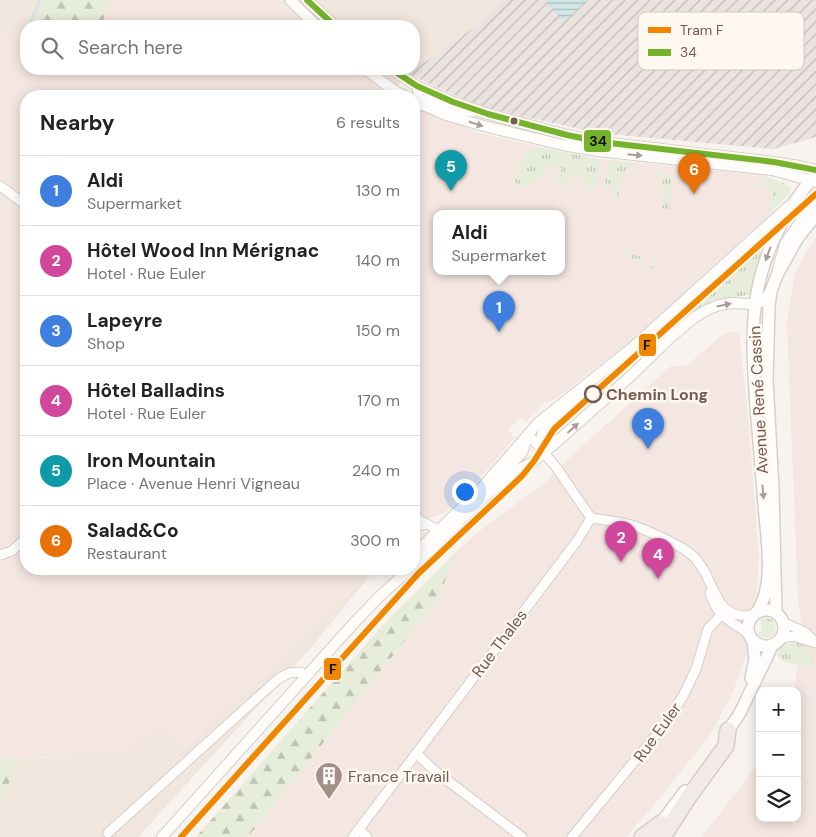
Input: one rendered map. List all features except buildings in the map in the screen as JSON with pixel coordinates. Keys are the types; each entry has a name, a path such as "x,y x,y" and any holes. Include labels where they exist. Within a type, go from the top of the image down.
{"highway":[{"path":"642,837 662,830 688,798 726,746 728,730"}],"main road":[{"name":"Avenue René Cassin","path":"755,614 766,594 768,576 753,349 755,304 762,272 771,246 798,195 815,177"},
{"name":"Avenue René Cassin","path":"776,612 773,489 767,380 768,323 771,291 777,275 797,239 816,215"},
{"path":"728,730 744,704 784,628 783,622 776,612 766,610 755,614 748,624 754,664 744,704"},
{"path":"751,637 762,645 777,641"},
{"path":"649,837 662,830"}],"street":[{"path":"290,0 311,20"},
{"path":"307,0 329,20"},
{"path":"373,75 395,90"},
{"path":"400,75 417,86 453,102 488,114 567,135 601,142 799,166 815,177"},
{"path":"417,86 418,90"},
{"path":"420,103 428,99 450,108 488,114"},
{"path":"420,107 484,126 563,145 598,151 772,170 815,177"},
{"path":"0,186 20,200"},
{"path":"420,554 438,530 479,491 547,415 632,348 775,220 798,195"},
{"path":"777,275 785,244 816,200"},
{"path":"420,557 485,496 543,451 634,374 670,338 695,318 719,305 732,303 755,304 763,301 771,291"},
{"path":"543,451 541,437 544,428 606,368"},
{"path":"528,434 543,451 591,518 628,524 680,547 699,563 725,609 735,615 755,614"},
{"path":"485,496 523,452 528,434"},
{"name":"Rue Thales","path":"367,837 356,834 577,541 591,518"},
{"path":"420,520 438,530"},
{"path":"420,526 427,524"},
{"path":"435,544 438,538 438,530"},
{"path":"0,555 12,551 20,544"},
{"path":"380,596 396,575"},
{"path":"162,837 401,575"},
{"path":"708,578 712,601 721,615 751,637"},
{"name":"Rue Euler","path":"572,837 666,723 683,696 695,670 708,629 721,615"},
{"path":"783,622 805,632 816,644"},
{"path":"777,641 798,637 816,644"},
{"path":"108,833 278,679 289,673 300,672 306,677"},
{"path":"416,753 435,771 522,837"}],"shaded area":[{"path":"0,0 44,0 35,20 20,20 20,38 0,29"},
{"path":"44,0 281,0 302,20 35,20"},
{"path":"281,0 505,0 475,27 420,65 420,20 302,20"},
{"path":"505,0 816,0 816,137 773,149 598,133 486,108 410,75 420,75 420,65 475,27"},
{"path":"547,0 588,0 566,20 562,19 546,3"},
{"path":"0,29 20,37 20,75 364,75 382,90 20,90 20,575 369,575 186,748 161,724 130,748 83,756 0,759"},
{"path":"364,75 405,75 396,90 384,90"},
{"path":"420,108 482,134 553,150 601,159 761,175 784,183 790,188 789,193 765,219 631,341 554,400 544,403 526,421 520,418 513,424 508,429 514,438 472,487 443,514 420,521"},
{"path":"816,238 816,837 702,837 756,766 756,822 801,822 801,687 795,687 802,628 798,600 787,322 795,273"},
{"path":"739,332 749,427 759,558 756,607 747,654 732,694 710,735 626,837 248,837 439,598 455,553 478,532 547,481 567,460 671,366 686,366 725,333"},
{"path":"370,575 310,649 138,837 0,837 0,802 20,759 83,756 130,748 161,724 186,748"}],"green space":[{"path":"45,0 111,0 103,20 37,20"},
{"path":"536,147 598,159 600,163 595,192 578,174 562,187 558,184 556,177 562,169 555,163 526,188 521,188 515,182 515,178 525,157"},
{"path":"609,161 632,162 625,171 623,181 620,181 618,200 616,202 613,199 617,194 609,188 605,191 604,189"},
{"path":"655,171 669,173 673,178 669,209 662,208 665,187 662,186 663,178 654,176"},
{"path":"764,177 784,183 790,188 789,193 774,210 764,209 765,206 772,206 773,191 767,190 762,181"},
{"path":"771,236 756,268 758,272 753,291 750,295 717,299 697,309 647,354 664,333"},
{"path":"629,247 629,254 643,257 640,262 625,254 624,249"},
{"path":"656,251 655,267 650,268 653,261 646,258 653,259"},
{"path":"455,553 439,598 248,837 196,837 382,626"},
{"path":"764,618 771,619 776,626 774,634 768,638 758,634 761,632 762,624 759,620"},
{"path":"791,642 796,642 807,648 814,660 814,665 797,665 780,660 778,655 779,649"},
{"path":"0,759 20,759 0,802"}],"waterway":[{"path":"32,20 40,0"}],"tram line":[{"name":"F","path":"420,572 522,476 554,429 816,194"},
{"name":"F","path":"181,837 417,575"}],"transit line":[{"name":"34","path":"307,0 329,20"},
{"name":"34","path":"400,75 417,86 453,102 488,114 567,135 601,142 774,162 816,170"}],"place":[{"name":"Iron Mountain","path":"451,191"},
{"name":"Salad&Co","path":"694,194"},
{"name":"Aldi","path":"499,332"},
{"name":"Chemin Long","path":"593,394"},
{"name":"Lapeyre","path":"648,449"},
{"name":"Hôtel Wood Inn Mérignac","path":"621,562"},
{"name":"Hôtel Balladins","path":"658,579"},
{"name":"France Travail","path":"329,800"}]}
